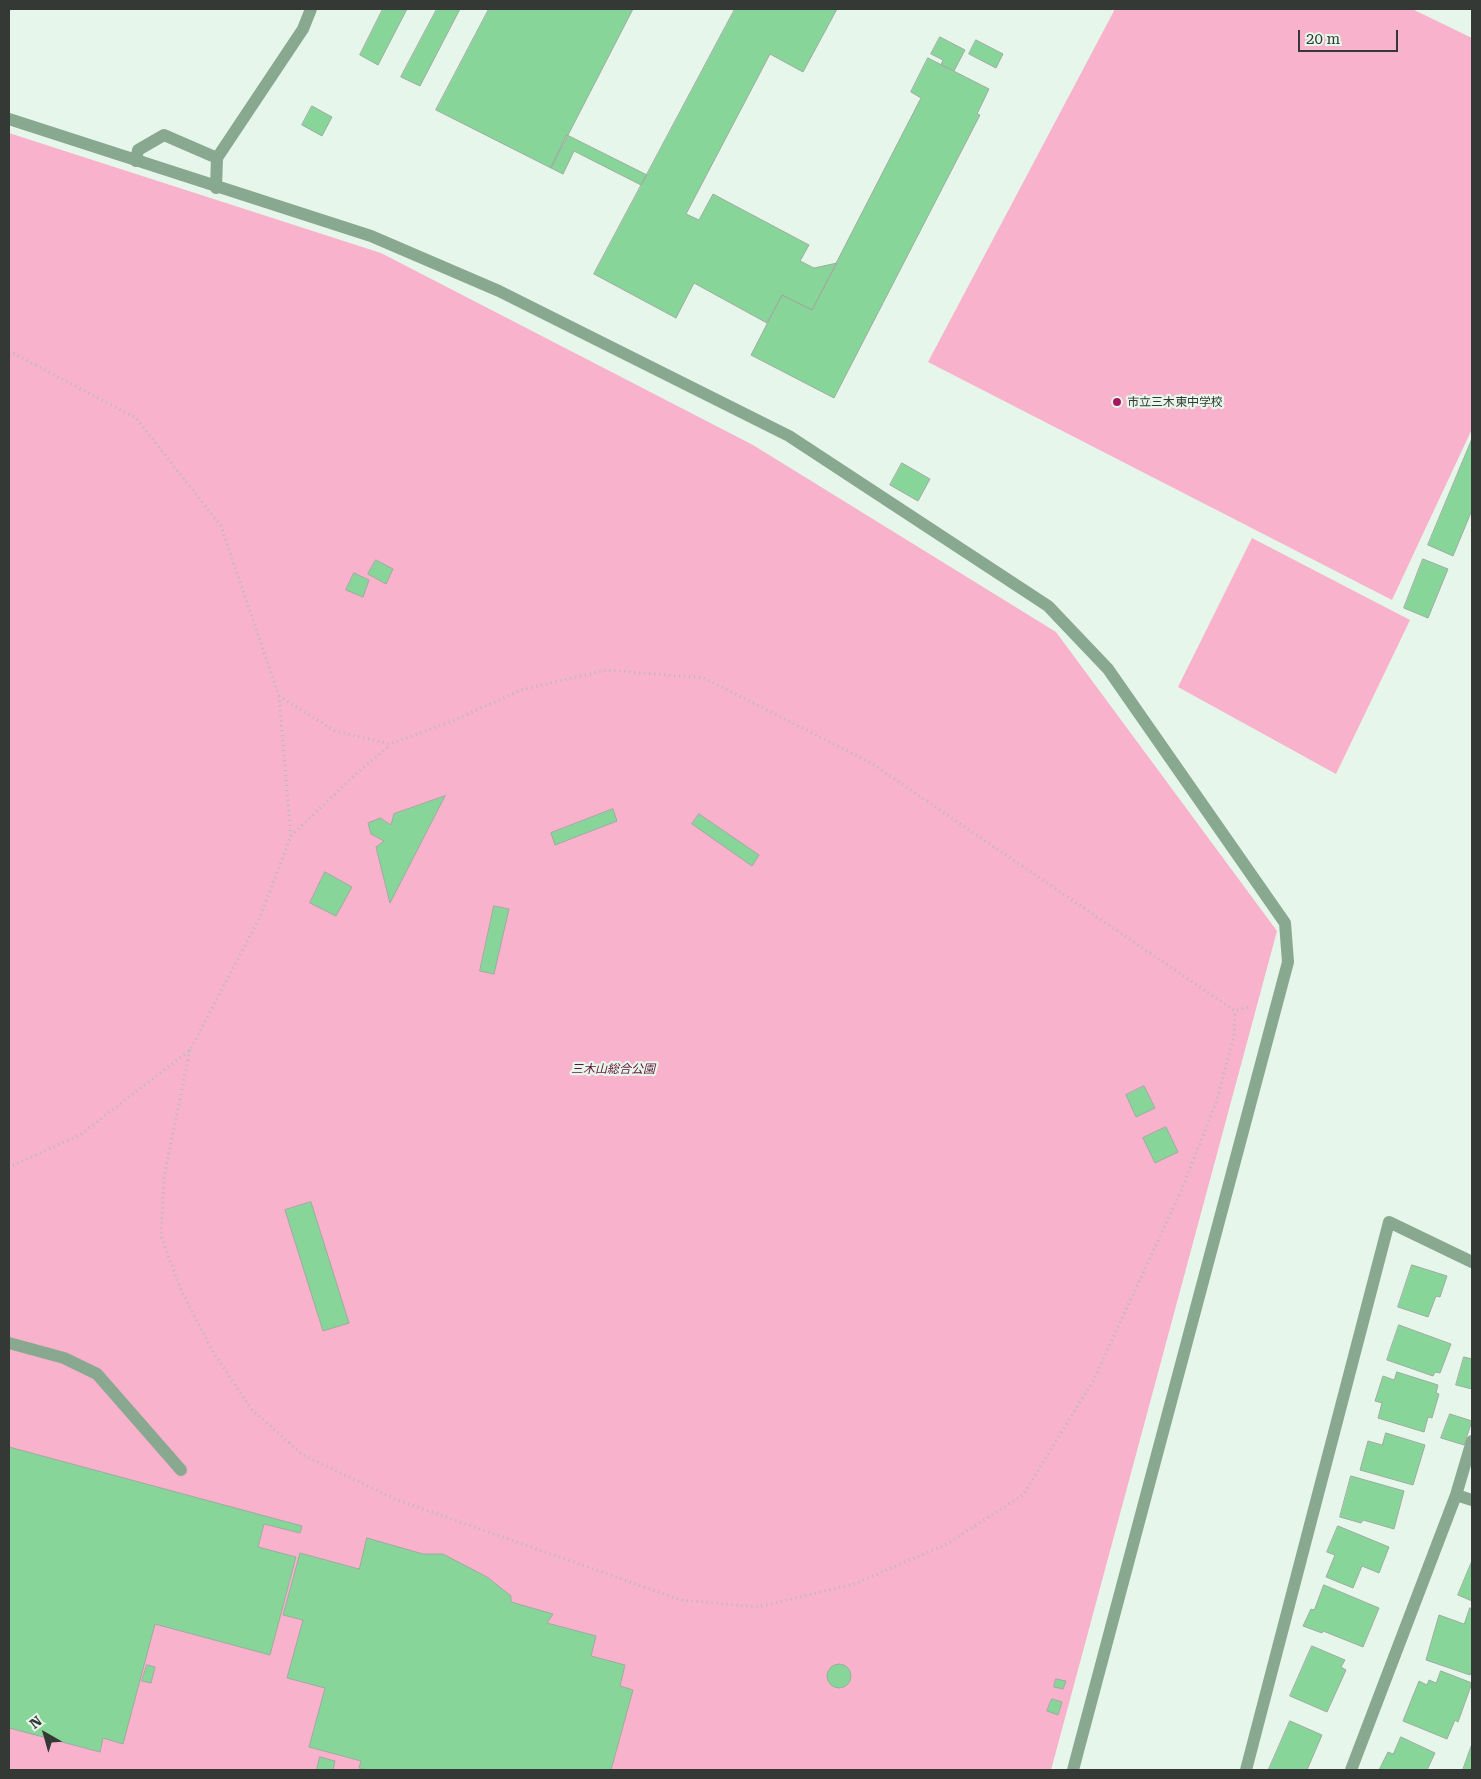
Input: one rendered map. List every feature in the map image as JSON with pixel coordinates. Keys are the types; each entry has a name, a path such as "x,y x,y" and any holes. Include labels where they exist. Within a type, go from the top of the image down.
{"street":[{"path":"216,188 217,158 303,29 311,9"},
{"path":"9,119 216,188 371,236 499,291 780,432 1048,606 1108,670 1285,923 1288,962 1073,1770"},
{"path":"136,162 138,150 164,135 217,158"},
{"path":"1246,1770 1389,1222 1472,1262"},
{"path":"9,1343 64,1358 97,1374 182,1470"},
{"path":"1351,1770 1456,1495 1472,1441"},
{"path":"1456,1495 1472,1500"}],"path":[{"path":"9,351 136,418 221,526 279,696 291,836"},
{"path":"1235,1011 1234,1036 1216,1103 1181,1191 1093,1381 1023,1495 945,1545 854,1584 758,1607 681,1600 395,1499 303,1455 252,1410 212,1352 181,1290 161,1236 164,1178 190,1050 260,917 291,836 390,744 450,722 521,690 606,670 704,678 870,763 1235,1011 1278,1000"},
{"path":"279,696 335,731 390,744"},
{"path":"9,1168 80,1136 190,1050"}],"green space":[{"path":"1115,9 1412,9 1472,38 1472,429 1392,600 928,362"},
{"name":"三木山総合公園","path":"9,133 381,253 753,445 1056,632 1277,931 1051,1770 9,1770"},
{"path":"1252,538 1410,620 1336,774 1178,687"}],"building":[{"path":"383,9 407,9 378,65 360,55"},
{"path":"437,9 460,9 420,86 401,77"},
{"path":"489,9 633,9 551,168 436,110"},
{"path":"735,9 837,9 803,72 770,54 686,214 699,220 713,194 809,245 800,261 814,268 837,263 812,310 782,295 767,323 694,283 676,318 594,274"},
{"path":"940,37 965,50 954,71 941,65 943,60 931,54"},
{"path":"976,40 1003,54 996,68 969,54"},
{"path":"928,58 989,89 977,114 980,115 834,398 751,355 782,295 812,310 921,98 911,92"},
{"path":"312,106 332,117 322,136 302,125"},
{"path":"567,135 647,175 641,185 574,151 563,174 551,168"},
{"path":"1472,439 1472,510 1453,556 1428,545"},
{"path":"902,463 930,479 918,501 890,485"},
{"path":"1423,559 1448,569 1428,618 1404,608"},
{"path":"376,560 393,569 386,584 368,574"},
{"path":"354,573 369,580 363,597 346,590"},
{"path":"445,796 390,903 376,847 384,841 371,834 368,823 380,818 391,825 394,814"},
{"path":"613,809 617,821 555,845 551,833"},
{"path":"699,814 759,855 752,866 692,824"},
{"path":"325,872 352,887 336,916 310,903"},
{"path":"494,906 509,909 494,974 480,971"},
{"path":"1144,1086 1155,1108 1136,1117 1126,1095"},
{"path":"1166,1127 1178,1152 1155,1163 1143,1138"},
{"path":"311,1202 349,1323 323,1331 285,1210"},
{"path":"1412,1265 1447,1276 1440,1297 1436,1296 1428,1317 1398,1307"},
{"path":"1399,1325 1451,1344 1440,1373 1435,1372 1433,1376 1387,1360"},
{"path":"1464,1357 1472,1359 1472,1389 1456,1385"},
{"path":"1397,1372 1438,1385 1436,1393 1439,1394 1432,1418 1428,1417 1424,1432 1378,1418 1382,1403 1375,1401 1383,1376 1394,1380"},
{"path":"1450,1414 1472,1421 1464,1445 1441,1438"},
{"path":"1386,1433 1425,1445 1413,1485 1360,1470 1368,1441 1382,1445"},
{"path":"9,1447 302,1526 300,1533 264,1524 258,1547 296,1557 270,1655 155,1624 123,1744 103,1738 100,1752 9,1728"},
{"path":"1351,1476 1404,1491 1394,1529 1363,1520 1361,1523 1340,1517"},
{"path":"1338,1526 1389,1547 1379,1573 1362,1566 1353,1588 1326,1577 1335,1555 1327,1552"},
{"path":"367,1538 423,1554 443,1554 487,1577 511,1596 511,1602 553,1614 547,1623 596,1636 591,1656 625,1665 620,1686 633,1690 611,1770 367,1770 359,1768 361,1761 309,1747 325,1688 287,1678 303,1620 283,1615 300,1553 359,1569"},
{"path":"1472,1561 1472,1601 1458,1595"},
{"path":"1324,1585 1379,1608 1363,1647 1323,1631 1322,1633 1303,1626 1311,1609 1314,1610"},
{"path":"1470,1608 1472,1609 1472,1669 1470,1675 1426,1660 1439,1615 1464,1624"},
{"path":"1312,1646 1345,1660 1341,1667 1346,1670 1327,1712 1290,1696"},
{"path":"839,1664 848,1667 851,1676 848,1685 839,1688 830,1685 827,1676 830,1667"},
{"path":"147,1665 155,1667 151,1683 142,1681"},
{"path":"1441,1671 1472,1683 1458,1722 1455,1720 1447,1739 1403,1721 1419,1681 1427,1685 1429,1680 1436,1683"},
{"path":"1056,1679 1066,1681 1063,1689 1054,1687"},
{"path":"1052,1699 1062,1702 1058,1715 1047,1711"},
{"path":"1290,1721 1322,1735 1307,1770 1269,1769"},
{"path":"1401,1737 1435,1753 1427,1770 1379,1770 1388,1752 1393,1754"},
{"path":"1472,1744 1472,1770 1463,1770"},
{"path":"320,1757 335,1761 333,1770 316,1770"}],"place":[{"name":"市立三木東中学校","path":"1117,402"}]}
